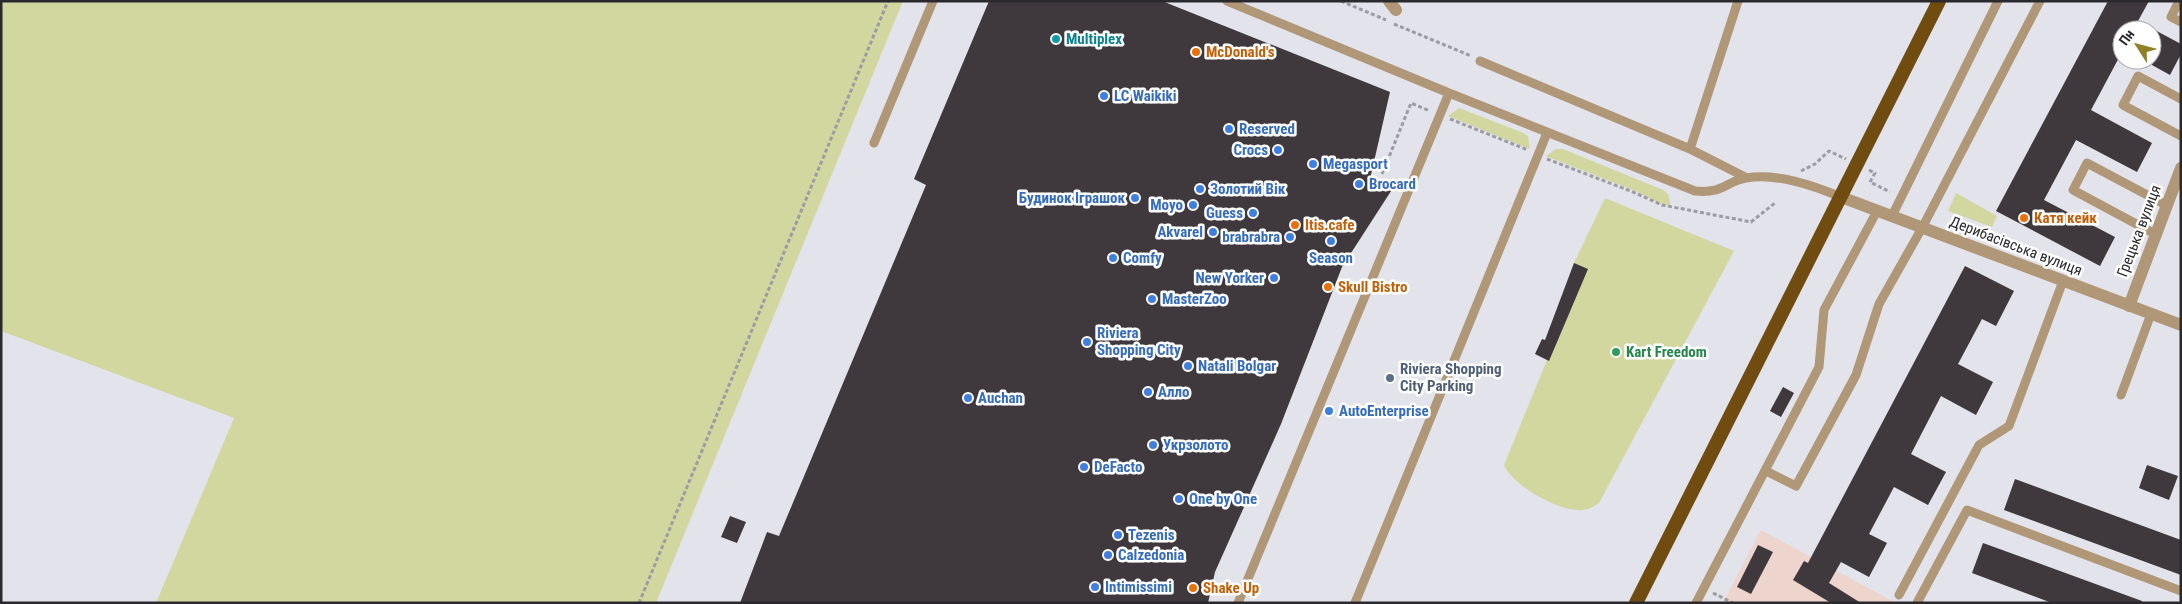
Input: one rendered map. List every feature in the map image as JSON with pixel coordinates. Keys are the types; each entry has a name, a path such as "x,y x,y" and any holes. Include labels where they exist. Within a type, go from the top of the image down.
{"highway":[{"path":"1636,603 1939,1"}],"street":[{"name":"Грецька вулиця","path":"2129,306 2181,168"},
{"name":"Дерибасівська вулиця","path":"1840,197 2181,325"}],"lane":[{"path":"874,143 933,1"},
{"path":"1226,1 1547,133 1695,191 1719,190 1746,178 1785,179 1816,187 1840,197"},
{"path":"1690,149 1738,1"},
{"path":"1892,216 1998,1"},
{"path":"1766,471 1796,486 1856,375 1879,304 1922,228 2040,1"},
{"path":"2179,1 2171,17 2181,22"},
{"path":"1480,60 1690,149 1746,178"},
{"path":"2181,99 2138,76 2123,105 2181,136"},
{"path":"1238,603 1450,93"},
{"path":"1354,603 1547,133"},
{"path":"2155,234 2073,190 2087,163 2166,206"},
{"path":"1696,603 1819,367 1824,310 1877,211"},
{"path":"1899,595 1979,445 2009,426 2063,281"},
{"path":"2121,395 2151,314"},
{"path":"1917,603 1967,510 2181,591"}],"path":[{"path":"640,603 888,1"},
{"path":"1341,1 1480,60"},
{"path":"1382,174 1411,103 1430,111"},
{"path":"1447,118 1530,151"},
{"path":"1794,172 1815,164 1829,151"},
{"path":"1546,158 1672,208 1751,222 1775,203"},
{"path":"1870,182 1875,173"},
{"path":"1704,589 1732,603"}],"shaded area":[{"path":"1761,530 1896,603 1723,603"}],"green space":[{"path":"1,1 903,1 656,603 156,603 234,418 1,331"},
{"path":"1459,108 1528,136 1530,149 1448,116"},
{"path":"1556,149 1563,149 1663,190 1668,194 1671,206 1661,204 1633,190 1546,156"},
{"path":"1956,193 1997,216 1992,227 1948,211"},
{"name":"Kart Freedom","path":"1605,198 1734,251 1599,503 1589,509 1577,510 1568,509 1536,495 1516,480 1504,465 1547,360 1574,263"}],"building":[{"name":"Riviera Shopping City","path":"989,1 1162,1 1390,92 1370,179 1393,188 1342,267 1281,424 1215,572 1208,603 740,603 767,532 779,536 926,185 914,179"},
{"path":"2108,1 2149,1 2139,20 2112,20 2112,70 2091,110 2152,143 2137,172 2076,140 2044,200 2115,237 2100,266 1996,211"},
{"path":"2162,34 2181,44 2181,54 2170,75 2161,70"},
{"path":"1574,263 1588,269 1549,361 1535,354 1542,339 1545,340"},
{"path":"1965,266 2014,291 1996,326 1982,319 1958,364 1993,382 1976,415 1941,396 1911,454 1946,472 1928,505 1894,487 1869,534 1887,543 1869,577 1841,562 1829,583 1861,603 1831,603 1793,580 1804,561 1808,563"},
{"path":"1783,387 1794,393 1781,417 1770,411"},
{"path":"2147,465 2178,476 2169,500 2139,488"},
{"path":"2015,479 2181,540 2181,575 2004,510"},
{"path":"730,516 746,522 737,543 721,537"},
{"path":"1983,543 2142,601 2142,603 2052,603 1972,573"},
{"path":"1758,545 1773,552 1751,594 1737,587"}],"place":[{"name":"Multiplex","path":"1056,39"},
{"name":"McDonald's","path":"1196,52"},
{"name":"LC Waikiki","path":"1104,96"},
{"name":"Reserved","path":"1229,129"},
{"name":"Crocs","path":"1278,150"},
{"name":"Megasport","path":"1313,164"},
{"name":"Brocard","path":"1359,184"},
{"name":"Золотий Вік","path":"1200,189"},
{"name":"Будинок Іграшок","path":"1135,198"},
{"name":"Moyo","path":"1193,205"},
{"name":"Guess","path":"1253,213"},
{"name":"Катя кейк","path":"2024,218"},
{"name":"Itis.cafe","path":"1295,225"},
{"name":"Akvarel","path":"1213,232"},
{"name":"brabrabra","path":"1290,237"},
{"name":"Season","path":"1331,241"},
{"name":"Comfy","path":"1113,258"},
{"name":"New Yorker","path":"1274,278"},
{"name":"Skull Bistro","path":"1328,287"},
{"name":"MasterZoo","path":"1152,299"},
{"name":"Riviera Shopping City","path":"1087,342"},
{"name":"Kart Freedom","path":"1616,352"},
{"name":"Natali Bolgar","path":"1188,366"},
{"name":"Riviera Shopping City Parking","path":"1390,378"},
{"name":"Алло","path":"1148,392"},
{"name":"Auchan","path":"968,398"},
{"name":"AutoEnterprise","path":"1329,411"},
{"name":"Укрзолото","path":"1153,445"},
{"name":"DeFacto","path":"1084,467"},
{"name":"One by One","path":"1179,499"},
{"name":"Tezenis","path":"1118,535"},
{"name":"Calzedonia","path":"1108,555"},
{"name":"Intimissimi","path":"1095,587"},
{"name":"Shake Up","path":"1193,588"}]}
